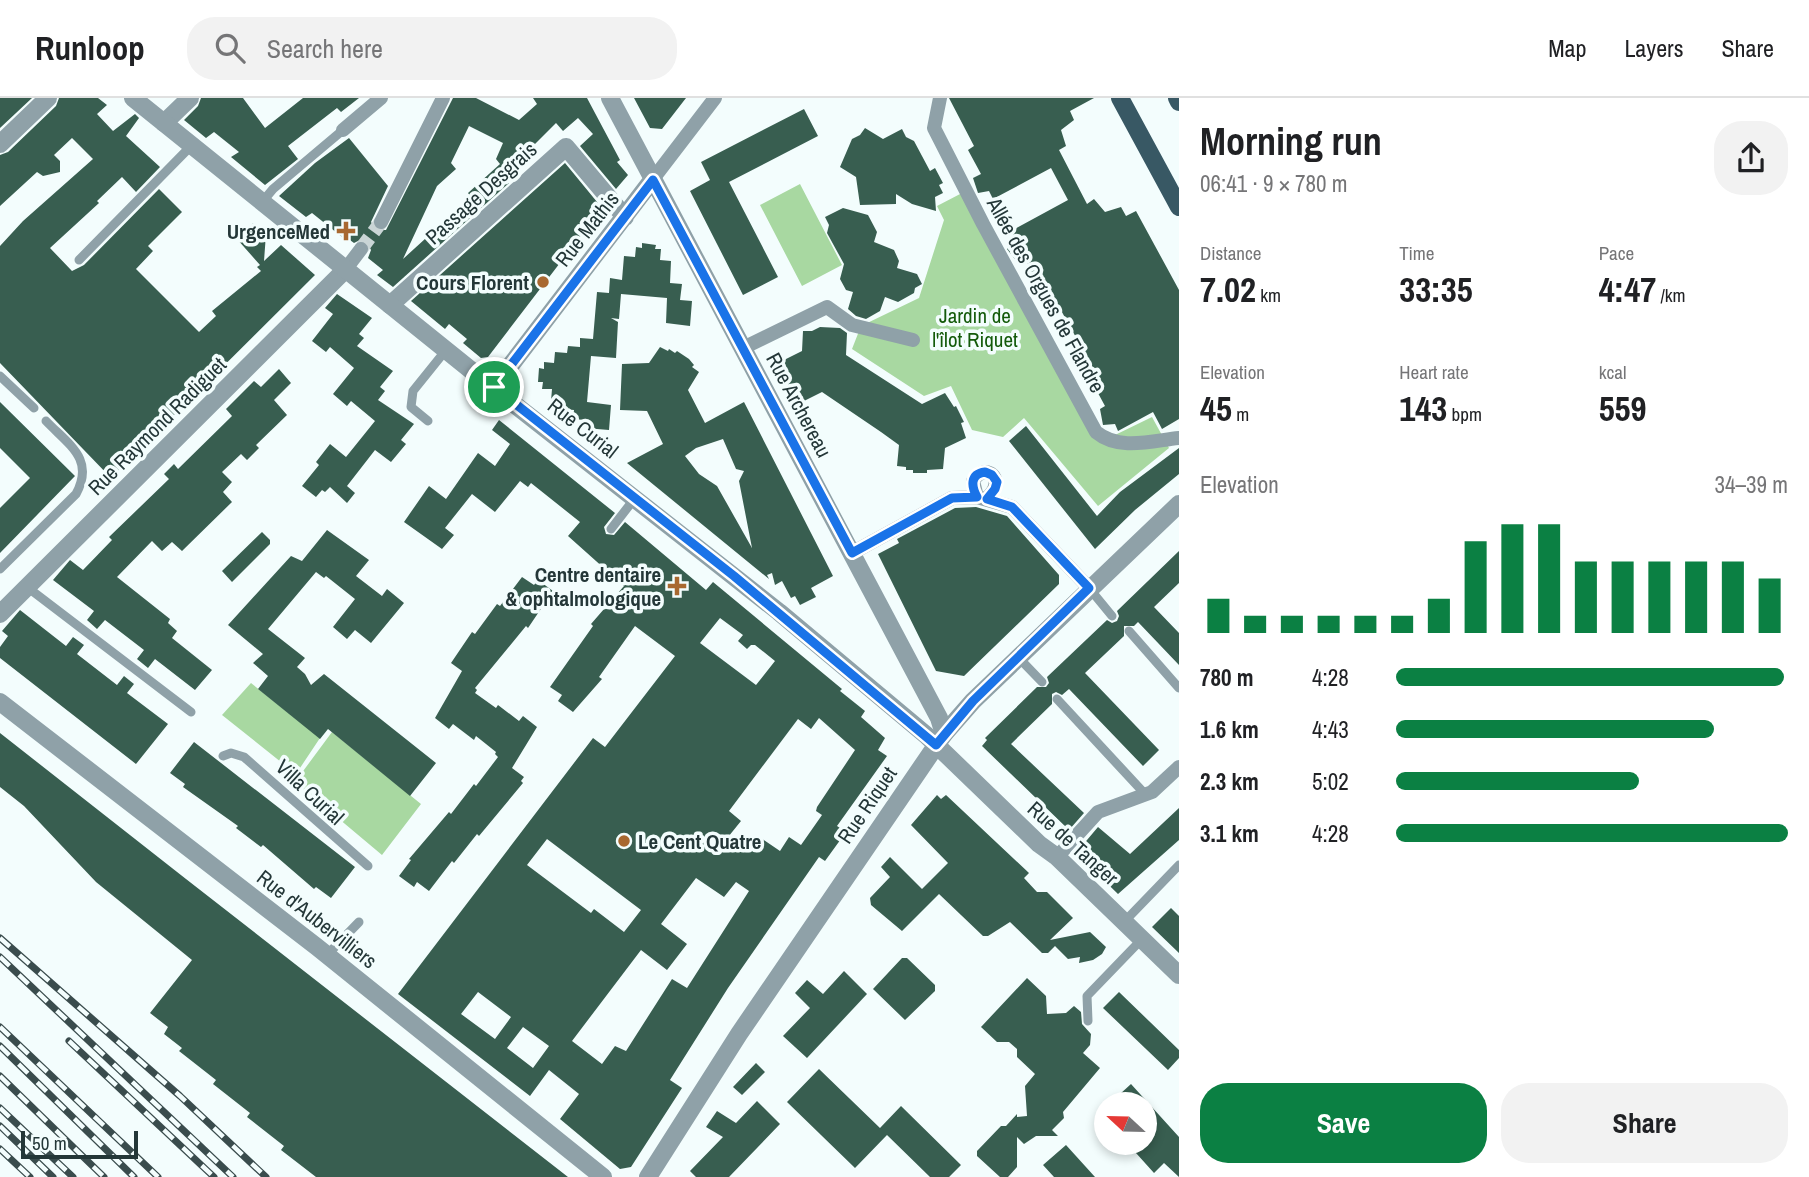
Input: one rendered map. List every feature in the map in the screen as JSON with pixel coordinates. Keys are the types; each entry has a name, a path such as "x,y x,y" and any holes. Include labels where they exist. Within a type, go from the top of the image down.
{"main road":[{"path":"1120,98 1179,207"}],"street":[{"path":"0,144 48,98"},
{"name":"Rue Curial","path":"134,98 345,270 940,740"},
{"path":"164,123 190,98"},
{"path":"343,130 381,98"},
{"path":"381,222 443,98"},
{"name":"Rue Archereau","path":"610,98 939,718 940,740"},
{"name":"Rue Mathis","path":"494,387 715,98"},
{"name":"Allée des Orgues de Flandre","path":"940,98 934,128 1096,432 1105,440 1116,444 1179,439"},
{"name":"Passage Desgrais","path":"390,305 566,147 625,217"},
{"path":"345,270 361,248"},
{"name":"Rue Raymond Radiguet","path":"0,614 345,270"},
{"path":"743,348 827,307 847,322 913,340"},
{"path":"852,553 952,498 982,498 1012,507 1089,588"},
{"name":"Rue Riquet","path":"648,1177 739,1034 940,740 973,701 1179,504"},
{"name":"Rue d'Aubervilliers","path":"0,702 327,955 603,1177"},
{"name":"Rue de Tanger","path":"940,740 1039,844 1057,857 1179,975"},
{"path":"1057,857 1098,812 1152,792 1179,767"}],"lane":[{"path":"262,201 343,130"},
{"path":"79,260 192,145"},
{"path":"428,421 411,407 413,391 446,350"},
{"path":"0,376 34,408"},
{"path":"0,569 76,494 80,486 84,471 81,457 46,421"},
{"path":"611,529 635,498"},
{"path":"27,587 191,712"},
{"path":"1089,588 1112,616"},
{"path":"1129,631 1179,688"},
{"path":"1018,657 1042,682"},
{"path":"1057,699 1145,794"},
{"name":"Villa Curial","path":"223,756 231,753 244,757 368,866"},
{"path":"1124,922 1179,865"},
{"path":"327,955 359,922"},
{"path":"1088,1021 1087,996 1142,939"}],"green space":[{"path":"800,184 842,265 802,286 760,205"},
{"name":"Jardin de l'îlot Riquet","path":"962,193 1100,428 1115,435 1152,417 1169,448 1098,506 1024,418 1003,437 972,430 951,386 924,396 852,349 861,326 919,298 944,220 937,206"},
{"path":"251,683 320,738 296,774 222,715"},
{"path":"332,732 421,804 382,855 295,782"}],"building":[{"path":"0,98 32,98 0,128"},
{"path":"59,98 98,98 107,105 97,114 113,131 135,114 139,118 126,136 160,167 136,192 122,177 97,201 99,203 50,248 72,271 84,265 159,189 182,212 148,246 153,251 136,269 199,332 216,316 212,311 261,271 257,267 260,265 237,239 253,223 266,234 264,261 281,245 315,275 111,478 0,363 0,246 23,221 93,159 72,138 54,155 60,161 60,172 43,176 37,172 0,206 0,155 8,152 56,106"},
{"path":"201,98 243,98 265,128 303,98 359,98 341,112 337,108 288,146 298,159 265,185 231,157 239,152 214,132 206,138 184,120 198,106"},
{"path":"453,98 476,98 519,120 537,104 533,98 587,98 620,160 617,162 628,175 616,189 580,146 593,134 578,118 563,131 556,123 527,152 530,156 506,181 509,183 393,287 377,275 383,270 368,258 371,250 367,242 362,239 354,243 343,235 342,237 312,213 306,217 279,196 315,163 349,138 388,186 371,222 376,230 386,230","holes":["469,126 503,143 496,159 500,164 468,193 471,197 403,259 437,186 456,169 451,163"]},
{"path":"634,98 686,98 662,129 650,128"},
{"path":"949,98 1094,98 1070,111 1074,120 1061,130 1066,146 1059,150 1087,204 1094,199 1105,212 1121,207 1126,216 1136,211 1179,290 1179,419 1162,429 1153,412 1118,431 1115,424 1103,425 1100,409 1105,406 1092,382 1099,379 1042,276 1035,279 1025,258 1017,262 1007,249 1016,240 1011,231 1068,200 1051,168 993,199 989,191 978,193 973,178 981,174 968,150 974,146"},
{"path":"804,109 818,136 729,182 778,277 743,295 690,191 710,180 701,162"},
{"path":"865,128 883,139 902,129 906,137 914,141 930,171 935,168 943,183 939,185 943,193 935,197 936,211 912,204 896,194 896,204 860,205 856,177 840,167 852,139 860,135"},
{"path":"565,163 602,208 488,357 481,358 463,343 467,339 449,324 445,329 411,301"},
{"path":"843,208 868,215 877,232 874,242 894,250 899,261 897,268 917,274 922,284 915,288 914,293 898,302 885,297 880,311 866,319 856,316 848,309 853,292 846,290 840,279 844,264 827,233 829,225 825,217"},
{"path":"642,243 656,245 655,249 661,249 660,260 671,261 670,283 682,284 680,300 692,301 690,326 666,323 667,298 621,294 619,319 611,318 618,322 616,358 591,356 587,402 611,405 609,430 585,428 585,420 573,419 574,410 562,409 563,402 551,401 552,389 542,389 543,382 538,382 539,368 544,369 544,362 554,363 555,352 567,353 568,346 580,347 580,338 593,339 597,292 609,293 610,278 622,280 624,256 635,257 636,247 642,248"},
{"path":"337,294 372,318 359,334 364,338 357,346 393,371 380,387 385,391 378,400 414,424 401,440 406,444 391,462 375,450 347,486 355,493 347,503 330,487 325,492 322,490 316,497 302,486 319,465 316,462 330,444 346,457 375,421 351,401 347,406 333,394 354,368 330,347 326,352 312,341 333,314 325,308"},
{"path":"820,327 840,328 847,333 846,355 922,404 945,393 964,422 961,423 966,438 945,448 943,469 913,473 913,470 897,466 899,445 881,432 822,392 802,402 799,395 796,396 784,377 787,376 782,361 802,351 803,331"},
{"path":"660,347 675,353 677,351 689,359 694,365 692,367 699,372 688,390 705,423 744,402 833,576 811,588 816,597 800,605 795,596 791,598 782,581 775,585 772,573 767,575 769,579 627,463 663,444 647,411 620,410 622,364 649,363","holes":["723,439 736,469 744,471 739,481 752,548 717,486 699,474 685,456 696,448"]},
{"path":"279,369 291,383 274,400 287,415 256,445 259,448 247,460 241,454 222,472 232,482 223,492 232,502 182,551 172,542 162,551 152,541 117,577 170,619 168,623 177,631 172,638 212,670 195,690 155,659 148,668 137,659 144,650 105,620 97,629 87,620 94,611 53,580 70,560 83,570 112,540 109,537 169,479 164,474 174,464 178,469 232,416 226,409 254,381 261,387"},
{"path":"0,402 75,476 0,553 0,508 30,478 0,448"},
{"path":"499,420 615,513 604,527 606,534 614,535 625,522 706,590 713,582 842,689 840,691 865,711 861,717 885,738 878,750 887,756 837,826 846,832 825,861 819,857 728,988 670,1080 682,1088 631,1167 620,1169 560,1119 579,1094 549,1070 530,1096 398,994 593,738 605,747 675,656 635,626 599,677 602,679 573,712 558,701 562,695 550,687 593,626 591,624 624,586 568,536 580,522 531,483 528,487 520,481 495,512 472,494 445,528 454,535 442,549 404,522 429,486 446,499 478,453 495,466 510,444 492,430","holes":["720,618 743,635 738,641 747,649 755,645 775,661 756,685 700,643","819,718 855,750 817,807 816,811 822,815 801,845 789,837 780,851 761,838 720,847 741,821 729,811 798,719 811,729","547,839 641,910 624,932 594,909 591,913 527,865","696,878 724,897 736,882 749,891 687,988 672,979 626,1051 615,1046 602,1064 572,1041 641,950 667,970 687,944 661,924","478,992 511,1017 495,1039 461,1014","523,1027 549,1046 533,1068 507,1048"]},
{"path":"1026,426 1097,516 1120,492 1179,448 1179,474 1135,510 1095,549 1009,441"},
{"path":"976,507 1007,516 1059,575 1059,584 964,676 936,671 878,554 899,543 897,539 955,508"},
{"path":"327,530 369,560 356,576 382,596 387,589 404,603 371,643 355,630 347,639 333,627 355,599 326,576 324,578 316,572 268,629 305,658 297,667 311,685 324,674 436,763 410,796 328,729 320,739 258,689 268,676 253,663 263,654 228,625 291,556 302,561"},
{"path":"262,532 270,540 270,544 232,582 222,571"},
{"path":"1179,551 1179,583 1154,607 1179,633 1179,665 1138,622 1134,626 1124,626 1124,636 1085,673 1159,750 1143,766 1069,689 1062,695 1056,692 1052,694 1052,704 1011,744 1084,813 1069,830 982,746 987,740 985,738 1037,687 1046,687 1049,683 1047,677 1107,620 1112,623 1117,621 1117,611"},
{"path":"522,577 534,585 538,580 553,591 528,628 526,626 475,688 475,693 496,708 498,705 519,721 523,716 537,727 512,768 524,777 521,781 523,783 479,836 477,834 454,863 452,861 429,891 417,882 414,887 399,876 411,860 409,859 449,812 451,814 474,784 476,786 498,757 496,752 476,736 474,740 453,724 449,729 435,718 462,671 451,663 472,632 475,634 497,604 500,606"},
{"path":"20,610 66,646 73,637 84,645 77,654 117,685 124,676 134,684 127,693 168,724 136,764 0,658 0,647 8,636 2,631"},
{"path":"0,733 568,1177 316,1177 281,1150 284,1146 247,1117 250,1113 213,1084 216,1080 179,1051 182,1048 164,1034 168,1027 150,1013 192,960 96,882 24,806 0,787"},
{"path":"194,742 355,867 331,898 316,887 314,889 263,845 261,847 236,828 238,826 183,787 185,784 170,773"},
{"path":"937,795 941,799 946,795 1029,873 1024,878 1037,892 1047,892 1073,918 1050,940 1090,932 1106,947 1102,954 1093,960 1079,963 1080,957 1068,959 1055,946 1048,953 1042,953 1010,922 988,936 983,936 939,894 902,931 871,905 870,898 890,877 881,867 890,857 922,889 948,863 911,825"},
{"path":"1179,808 1179,840 1118,894 1076,853 1098,827 1130,854"},
{"path":"1171,908 1179,916 1179,953 1152,927"},
{"path":"902,958 907,958 935,985 935,991 905,1020 873,989"},
{"path":"844,971 867,994 807,1058 783,1036 810,1008 795,993 807,980 823,994"},
{"path":"1027,978 1046,996 1047,1014 1066,1013 1074,1006 1081,1012 1082,1024 1091,1034 1090,1045 1083,1053 1100,1068 1063,1112 1064,1118 1052,1130 1058,1136 1036,1136 1024,1144 1017,1137 1017,1167 1008,1177 1000,1177 977,1156 977,1151 1017,1114 1017,1117 1027,1116 1025,1086 1035,1074 1017,1057 1017,1049 1009,1042 997,1042 981,1027"},
{"path":"1119,992 1179,1050 1179,1058 1168,1070 1103,1008"},
{"path":"756,1063 765,1072 742,1095 733,1087"},
{"path":"819,1069 880,1128 901,1106 961,1165 949,1177 930,1177 887,1135 855,1168 787,1102"},
{"path":"1131,1084 1138,1092 1122,1092"},
{"path":"757,1101 780,1124 729,1177 696,1177 690,1171 723,1137 706,1127 717,1111 736,1123"},
{"path":"1157,1113 1179,1137 1179,1177 1164,1163 1154,1173 1138,1155 1157,1155"},
{"path":"1066,1145 1095,1177 1054,1177 1043,1165"}],"tunnel":[{"path":"361,249 381,222"}],"railway":[{"path":"0,938 180,1096 266,1177"},
{"path":"0,957 233,1177"},
{"path":"0,1027 158,1177"},
{"path":"69,1041 214,1177"},
{"path":"0,1046 134,1177"},
{"path":"0,1076 104,1177"},
{"path":"0,1108 73,1177"},
{"path":"0,1126 53,1177"},
{"path":"0,1149 30,1177"}],"place":[{"name":"UrgenceMed","path":"346,231"},
{"name":"Cours Florent","path":"543,282"},
{"name":"Centre dentaire & ophtalmologique","path":"677,586"},
{"name":"Le Cent Quatre","path":"624,841"}],"route":[{"path":"653,180 852,553 952,498 977,497 973,481 977,474 985,472 992,475 997,482 993,493 987,499 1012,507 1089,588 973,701 936,745 779,612 494,387 653,180"}]}
